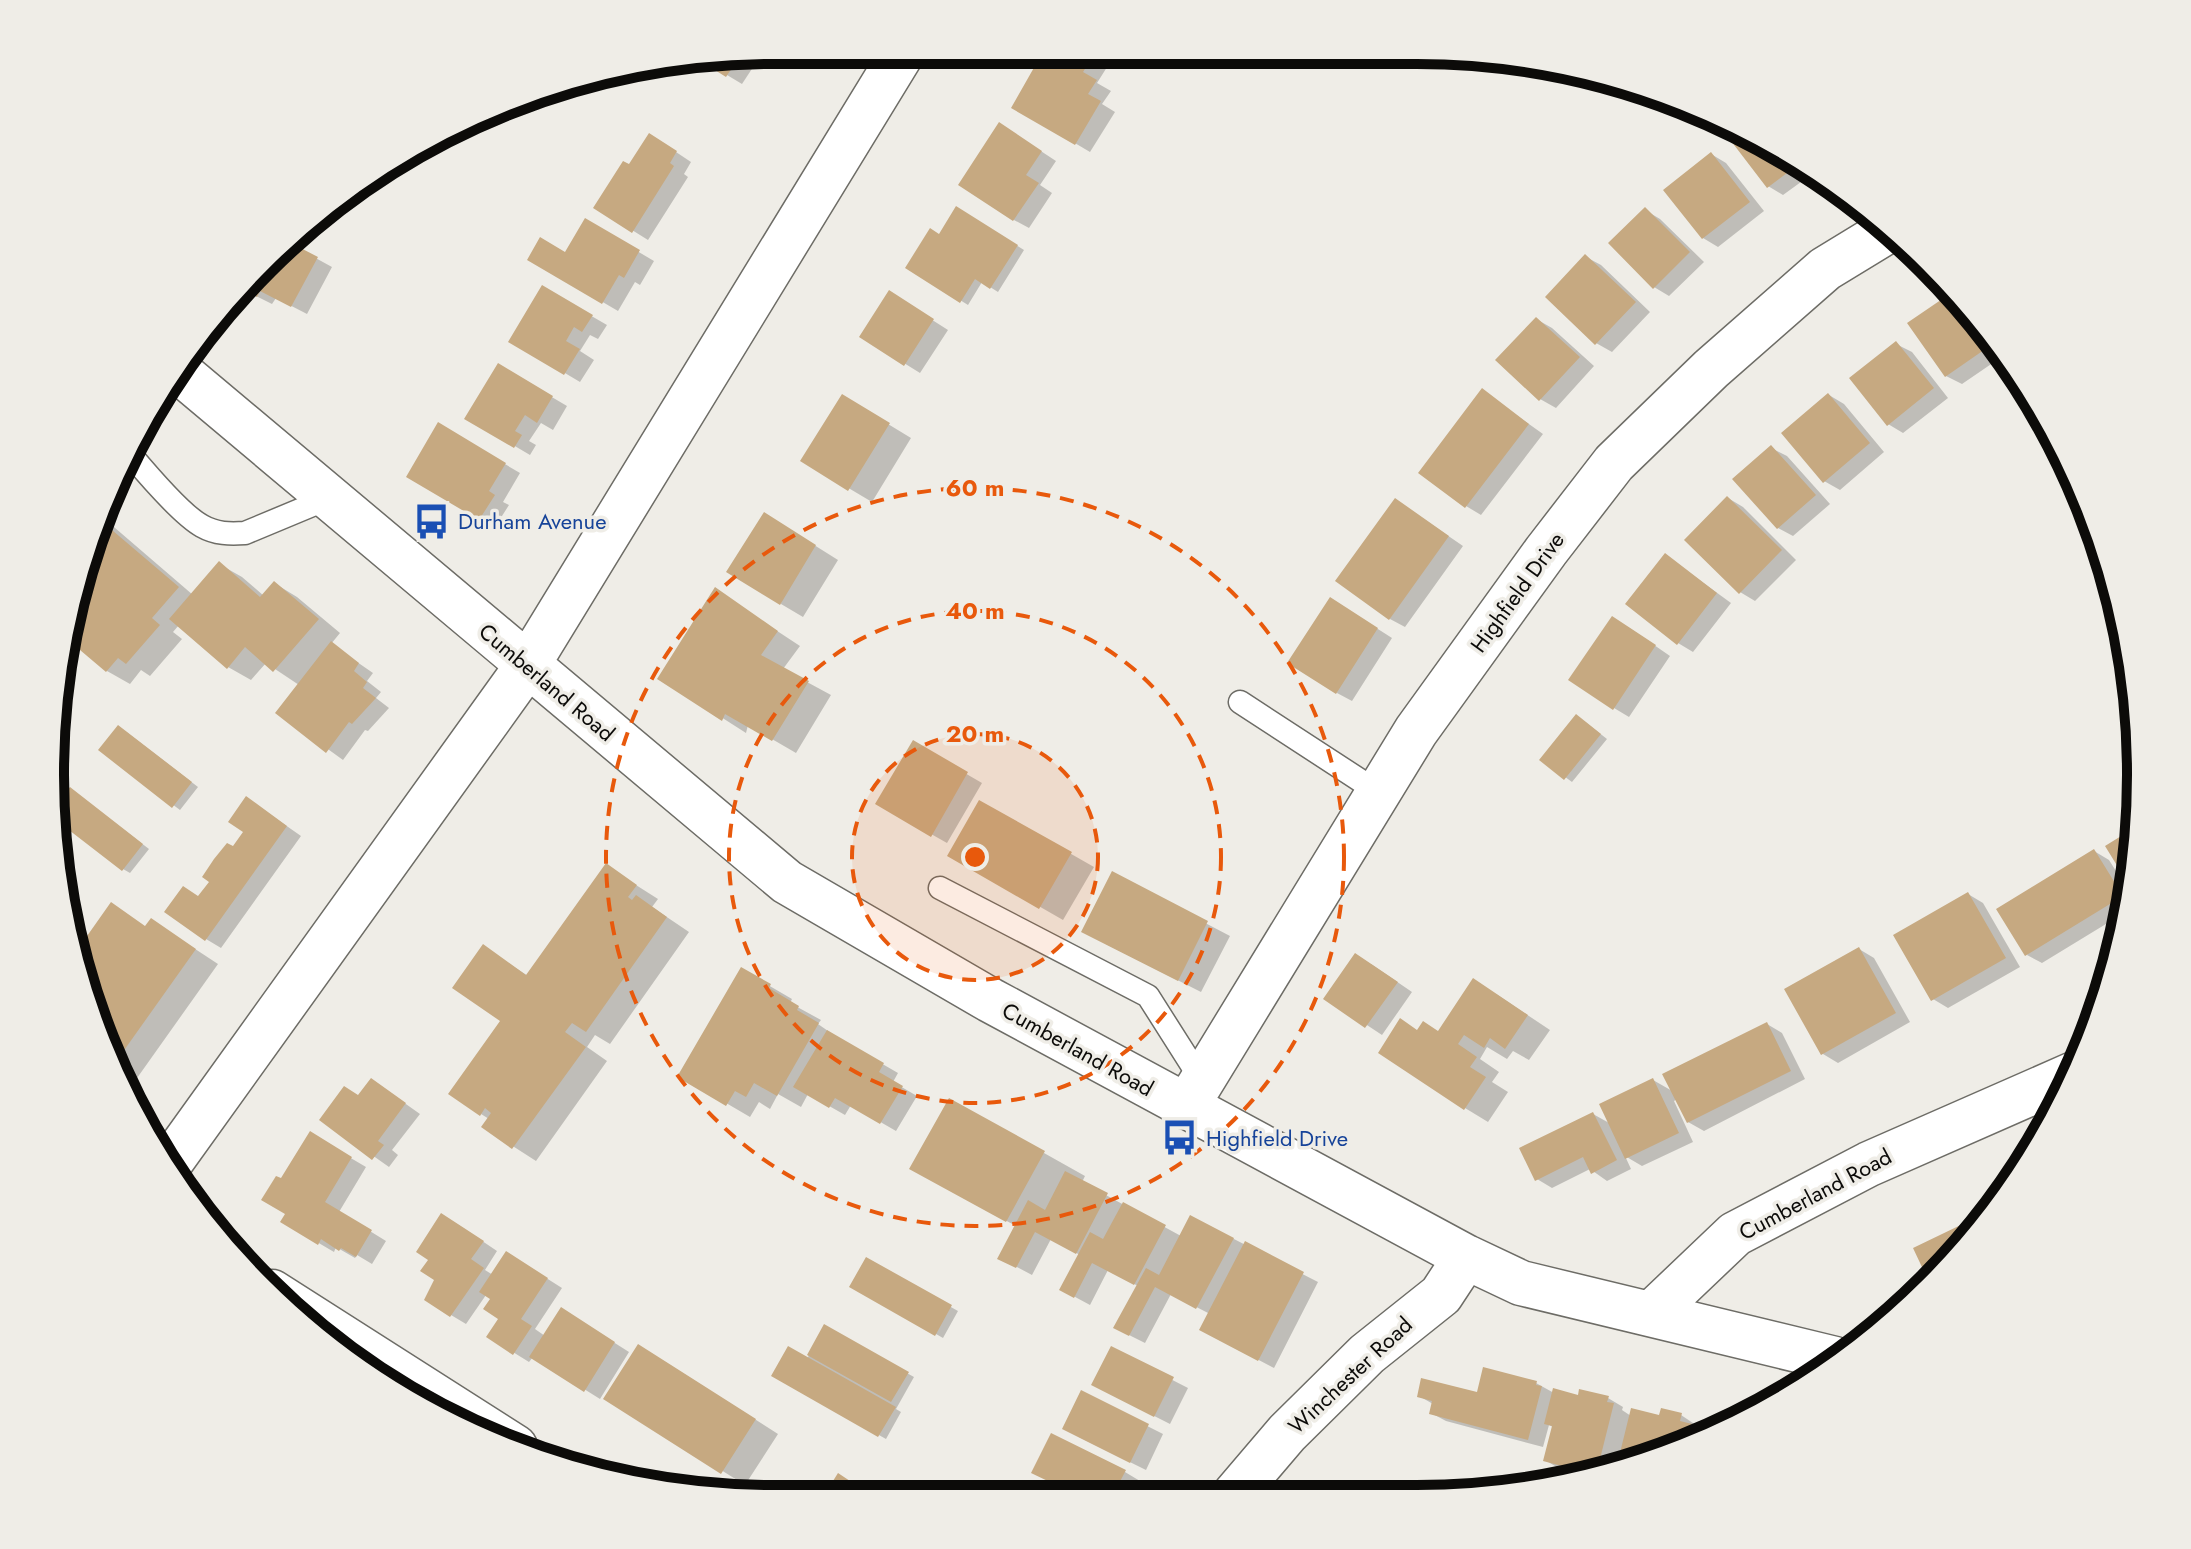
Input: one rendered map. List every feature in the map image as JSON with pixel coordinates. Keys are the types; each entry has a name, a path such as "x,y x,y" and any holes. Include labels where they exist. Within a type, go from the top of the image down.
{"street":[{"path":"175,1156 527,666 895,64"},
{"name":"Highfield Drive","path":"1194,1094 1416,731 1546,551 1614,463 1711,369 1825,269 1880,236"},
{"name":"Cumberland Road","path":"186,377 787,882 990,1000 1194,1094 1466,1257 1521,1283 1652,1313 1735,1234 1869,1164 2057,1081"},
{"name":"Winchester Road","path":"1243,1485 1287,1433 1367,1354 1441,1295 1466,1257"},
{"path":"1652,1313 1824,1356"},
{"path":"334,1332 460,1412"}],"lane":[{"path":"137,461 190,517 215,531 245,533 329,498"},
{"path":"1240,702 1378,792"},
{"path":"940,888 1148,996 1194,1094"}],"building":[{"path":"1036,64 1088,64 1083,72 1097,80 1088,94 1101,101 1075,145 1011,108"},
{"path":"733,66 726,77 711,67"},
{"path":"999,122 1042,151 1026,175 1039,183 1013,221 958,185"},
{"path":"649,133 677,151 670,163 674,166 632,233 593,208 623,161 629,164"},
{"path":"1728,137 1772,159 1790,171 1767,188"},
{"path":"1711,152 1750,202 1702,239 1663,190"},
{"path":"956,206 1018,245 990,289 975,279 960,303 905,268 930,228 939,234"},
{"path":"1645,207 1690,252 1653,289 1608,243"},
{"path":"585,218 640,250 624,278 619,275 602,304 527,260 540,237 565,252"},
{"path":"299,247 318,257 291,307 260,291 257,297 251,294"},
{"path":"1585,254 1636,302 1595,345 1545,297"},
{"path":"542,285 593,315 582,332 574,327 566,341 580,349 564,375 508,342"},
{"path":"889,290 934,319 904,366 859,337"},
{"path":"1944,298 1985,349 1945,377 1907,323"},
{"path":"1536,317 1580,357 1539,401 1495,360"},
{"path":"1896,341 1934,388 1887,426 1849,378"},
{"path":"498,363 553,396 537,423 525,415 515,431 522,435 514,448 464,419"},
{"path":"1482,388 1529,424 1465,508 1418,473"},
{"path":"1828,393 1870,443 1823,483 1781,433"},
{"path":"842,394 890,423 848,491 800,461"},
{"path":"438,422 506,463 489,491 495,495 479,520 406,477"},
{"path":"1771,445 1816,495 1777,529 1732,479"},
{"path":"1727,496 1782,550 1739,594 1684,540"},
{"path":"1395,498 1449,536 1389,620 1335,581"},
{"path":"764,512 816,545 780,605 726,572"},
{"path":"109,527 179,587 152,618 160,625 126,664 118,658 106,672 76,647 88,591"},
{"path":"1665,553 1717,593 1677,645 1625,604"},
{"path":"219,561 260,597 274,581 319,619 273,672 245,647 227,669 169,619"},
{"path":"715,587 778,631 761,655 809,681 772,741 725,714 722,721 657,679"},
{"path":"1330,597 1378,628 1336,694 1287,663"},
{"path":"1612,616 1656,645 1613,710 1568,680"},
{"path":"331,641 359,663 354,671 367,682 363,688 376,698 352,724 349,722 326,753 275,713"},
{"path":"1576,714 1601,734 1564,780 1539,760"},
{"path":"118,725 192,782 172,808 98,750"},
{"path":"913,740 968,772 931,837 875,804"},
{"path":"70,787 143,844 122,871 67,828 65,793"},
{"path":"246,796 287,826 205,941 164,912 183,886 198,896 209,882 202,877 214,859 227,843 233,846 243,832 228,822"},
{"path":"979,800 1072,852 1039,909 947,856"},
{"path":"2124,834 2120,871 2105,846"},
{"path":"2094,849 2118,887 2115,901 2025,956 1996,909"},
{"path":"606,863 637,885 628,897 632,900 636,895 667,917 586,1032 572,1023 565,1032 586,1047 512,1149 481,1127 491,1113 485,1108 480,1116 448,1094 500,1021 452,988 483,944 526,975"},
{"path":"1112,871 1208,921 1178,981 1081,932"},
{"path":"1968,892 2006,958 1931,1001 1893,935"},
{"path":"111,902 145,926 151,918 196,949 121,1054 102,1003 84,940"},
{"path":"1859,947 1896,1013 1821,1055 1784,989"},
{"path":"1355,953 1398,982 1365,1028 1323,999"},
{"path":"741,967 771,984 769,988 799,1006 797,1010 819,1023 777,1096 754,1083 746,1097 735,1091 726,1106 677,1077"},
{"path":"1473,978 1528,1015 1505,1049 1490,1038 1484,1048 1464,1035 1458,1044 1477,1057 1470,1067 1486,1077 1464,1110 1378,1053 1400,1018 1417,1030 1423,1021 1438,1031"},
{"path":"1767,1022 1791,1071 1687,1123 1662,1074"},
{"path":"827,1030 884,1063 879,1072 903,1086 880,1124 835,1098 829,1108 793,1087"},
{"path":"371,1078 406,1103 378,1141 384,1145 372,1160 319,1120 344,1086 358,1095"},
{"path":"1653,1078 1679,1133 1625,1159 1599,1104"},
{"path":"949,1098 1045,1151 1006,1222 909,1169"},
{"path":"1593,1112 1617,1160 1591,1174 1583,1157 1535,1181 1519,1148"},
{"path":"310,1131 352,1157 325,1202 372,1230 356,1257 341,1248 339,1251 321,1239 318,1245 280,1222 285,1214 261,1200 276,1176 281,1178"},
{"path":"1065,1171 1108,1193 1076,1254 1035,1232 1016,1268 997,1259 1028,1200 1045,1210"},
{"path":"1123,1202 1166,1225 1134,1285 1092,1263 1074,1298 1059,1290 1090,1232 1103,1239"},
{"path":"441,1213 484,1241 471,1259 484,1268 450,1317 424,1300 434,1280 420,1271 428,1260 416,1252"},
{"path":"1190,1215 1234,1238 1196,1309 1155,1287 1129,1336 1113,1328 1146,1268 1159,1275"},
{"path":"1969,1221 1924,1272 1913,1248"},
{"path":"1245,1241 1304,1272 1258,1361 1199,1330"},
{"path":"506,1251 548,1278 521,1319 532,1326 513,1355 486,1337 498,1319 483,1309 490,1299 479,1292"},
{"path":"866,1257 952,1305 935,1336 849,1287"},
{"path":"561,1307 615,1342 584,1392 529,1357"},
{"path":"824,1324 909,1372 891,1402 807,1355"},
{"path":"638,1344 756,1419 721,1474 603,1399"},
{"path":"788,1346 896,1407 878,1437 771,1376"},
{"path":"1111,1346 1174,1377 1154,1417 1091,1385"},
{"path":"1483,1367 1537,1381 1536,1385 1542,1386 1528,1440 1429,1414 1432,1401 1417,1397 1421,1378 1477,1392"},
{"path":"1553,1388 1578,1395 1579,1389 1609,1396 1607,1402 1614,1403 1600,1459 1604,1460 1600,1461 1569,1468 1543,1461 1552,1426 1544,1424"},
{"path":"1081,1390 1149,1424 1130,1463 1062,1429"},
{"path":"1631,1408 1659,1415 1661,1408 1682,1413 1680,1421 1700,1426 1645,1447 1619,1455"},
{"path":"1051,1433 1126,1470 1118,1485 1056,1485 1031,1473"},
{"path":"838,1473 856,1485 830,1485"}],"place":[{"name":"Durham Avenue","path":"432,521"},
{"name":"Highfield Drive","path":"1180,1138"}]}
